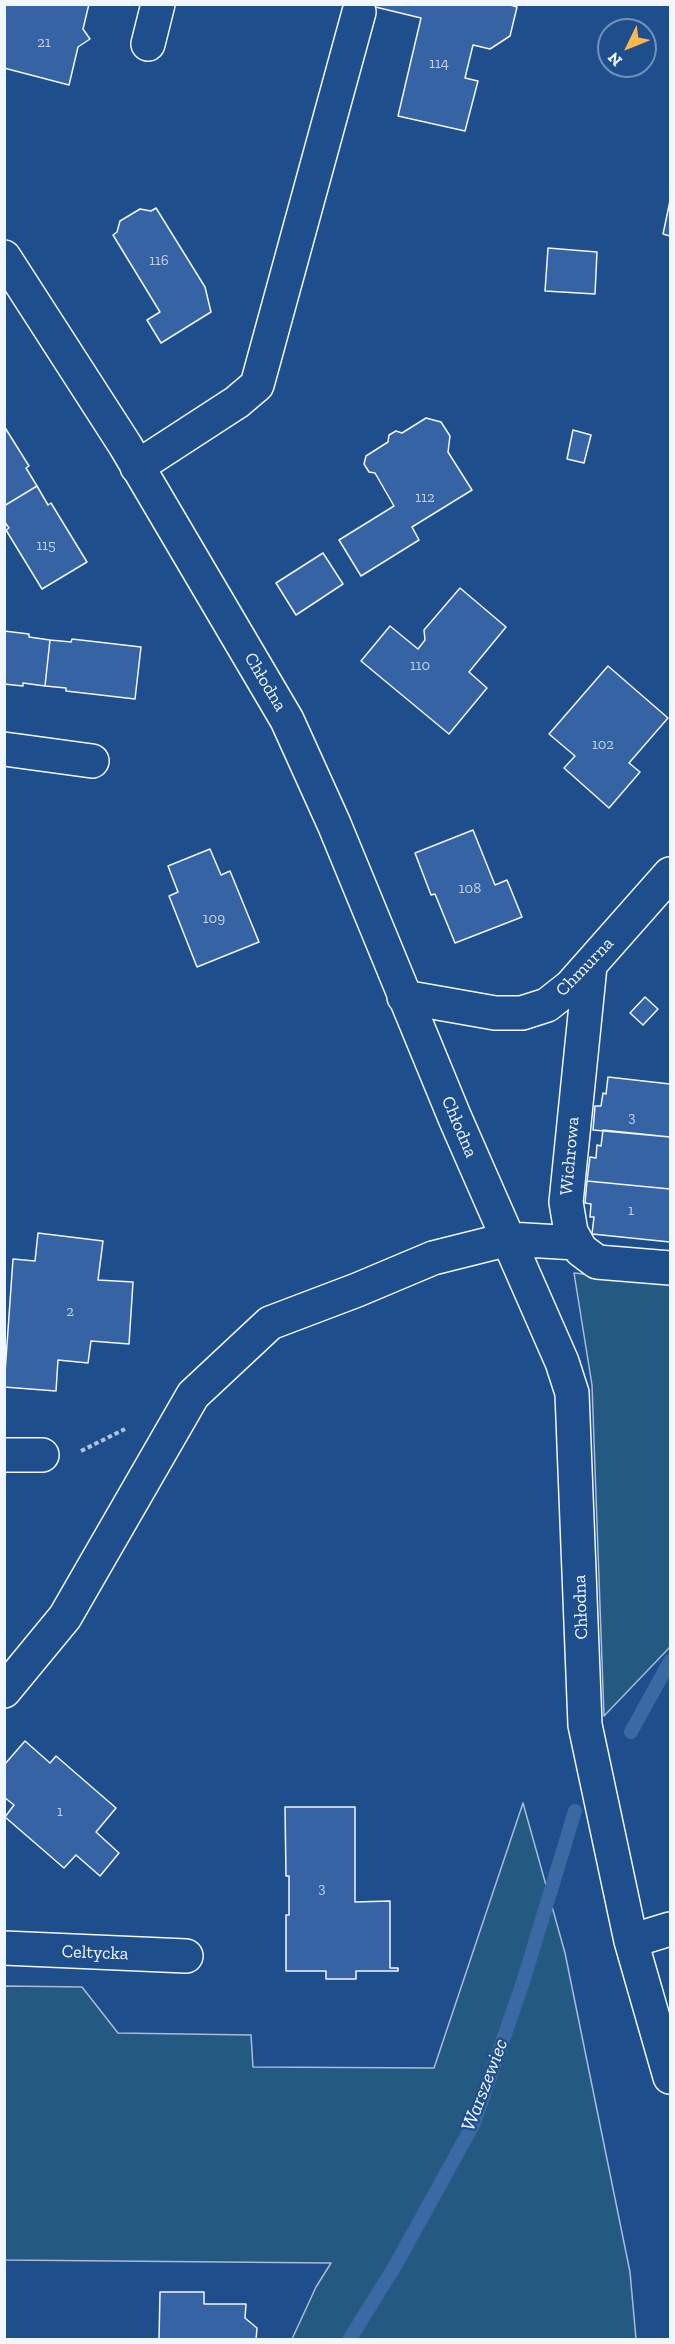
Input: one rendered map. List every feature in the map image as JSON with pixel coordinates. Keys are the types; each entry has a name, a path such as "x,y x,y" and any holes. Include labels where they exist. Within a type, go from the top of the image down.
{"street":[{"path":"148,44 158,4"},
{"path":"137,467 237,402 257,385 266,360 359,12"},
{"name":"Chłodna","path":"4,257 137,467 287,720 334,824 455,1118 562,1362 572,1393 585,1725 631,1941 670,2077"},
{"path":"4,749 92,761"},
{"name":"Chmurna","path":"404,997 495,1012 522,1013 547,1005 571,986 590,966 670,874"},
{"name":"Wichrowa","path":"576,1243 568,1219 566,1202 590,966"},
{"path":"4,1691 65,1617 193,1395 270,1323 433,1258 508,1239 576,1243 588,1257 597,1262 670,1268"},
{"path":"4,1455 42,1455"},
{"path":"631,1941 670,1929"},
{"name":"Celtycka","path":"4,1948 186,1956"}],"path":[{"path":"42,1455 82,1451 132,1425"}],"shaded area":[{"path":"574,1273 670,1283 670,1647 604,1716 592,1385"},
{"path":"523,1803 565,1953 630,2272 636,2339 292,2339 316,2287 331,2263 5,2260 5,1986 82,1987 118,2033 251,2035 253,2067 434,2068"}],"building":[{"path":"4,4 89,4 83,29 90,39 78,47 69,85 4,68"},
{"path":"363,4 507,4 517,7 510,36 490,49 473,45 465,78 478,81 465,131 398,116 421,18"},
{"path":"670,201 670,236 663,234"},
{"path":"156,208 205,287 211,312 161,343 147,320 160,312 113,235 117,232 120,221 140,209 151,211"},
{"path":"548,248 597,252 595,294 545,291"},
{"path":"426,418 441,422 450,436 448,452 472,490 412,527 419,540 361,576 339,540 394,506 375,473 369,472 364,464 366,456 388,442 389,435 396,431 402,433"},
{"path":"4,426 29,466 26,468 37,486 4,506"},
{"path":"573,430 591,435 584,463 567,459"},
{"path":"37,486 48,505 51,503 87,562 42,589 6,530 9,528 4,521 4,506"},
{"path":"323,553 343,584 296,615 276,583"},
{"path":"460,588 506,627 469,672 487,688 449,734 361,661 390,626 418,649 425,640 424,630"},
{"path":"4,631 29,634 29,637 50,640 45,686 23,683 23,686 4,684"},
{"path":"72,639 141,647 135,699 66,691 66,688 45,686 50,640 71,642"},
{"path":"608,666 668,718 629,763 640,772 609,808 564,768 575,756 549,734"},
{"path":"473,830 495,885 507,880 522,917 455,943 435,894 431,895 415,853"},
{"path":"210,849 221,875 230,871 259,942 197,967 169,896 178,892 168,866"},
{"path":"645,997 658,1009 643,1025 630,1013"},
{"path":"608,1077 670,1084 670,1137 593,1130 595,1106 601,1106 603,1093 606,1094"},
{"path":"603,1130 670,1137 670,1189 587,1181 590,1157 596,1158 597,1145 601,1146"},
{"path":"587,1181 670,1189 670,1242 592,1234 594,1217 590,1217 591,1204 585,1203"},
{"path":"38,1233 103,1241 98,1280 133,1282 129,1344 91,1341 88,1363 58,1360 56,1391 4,1387 13,1259 35,1261"},
{"path":"25,1741 50,1763 56,1756 116,1808 96,1832 119,1853 100,1876 76,1855 64,1868 5,1817 14,1805 4,1797 4,1765"},
{"path":"285,1807 355,1807 355,1902 390,1901 390,1968 398,1968 398,1971 356,1971 356,1979 326,1979 326,1971 286,1971 289,1876 286,1876"},
{"path":"160,2292 204,2292 204,2304 246,2304 245,2318 257,2328 256,2340 159,2340"}],"waterway":[{"name":"Warszewiec","path":"631,1732 670,1661"},
{"name":"Warszewiec","path":"349,2340 395,2266 474,2123 523,1982 575,1811"}]}
